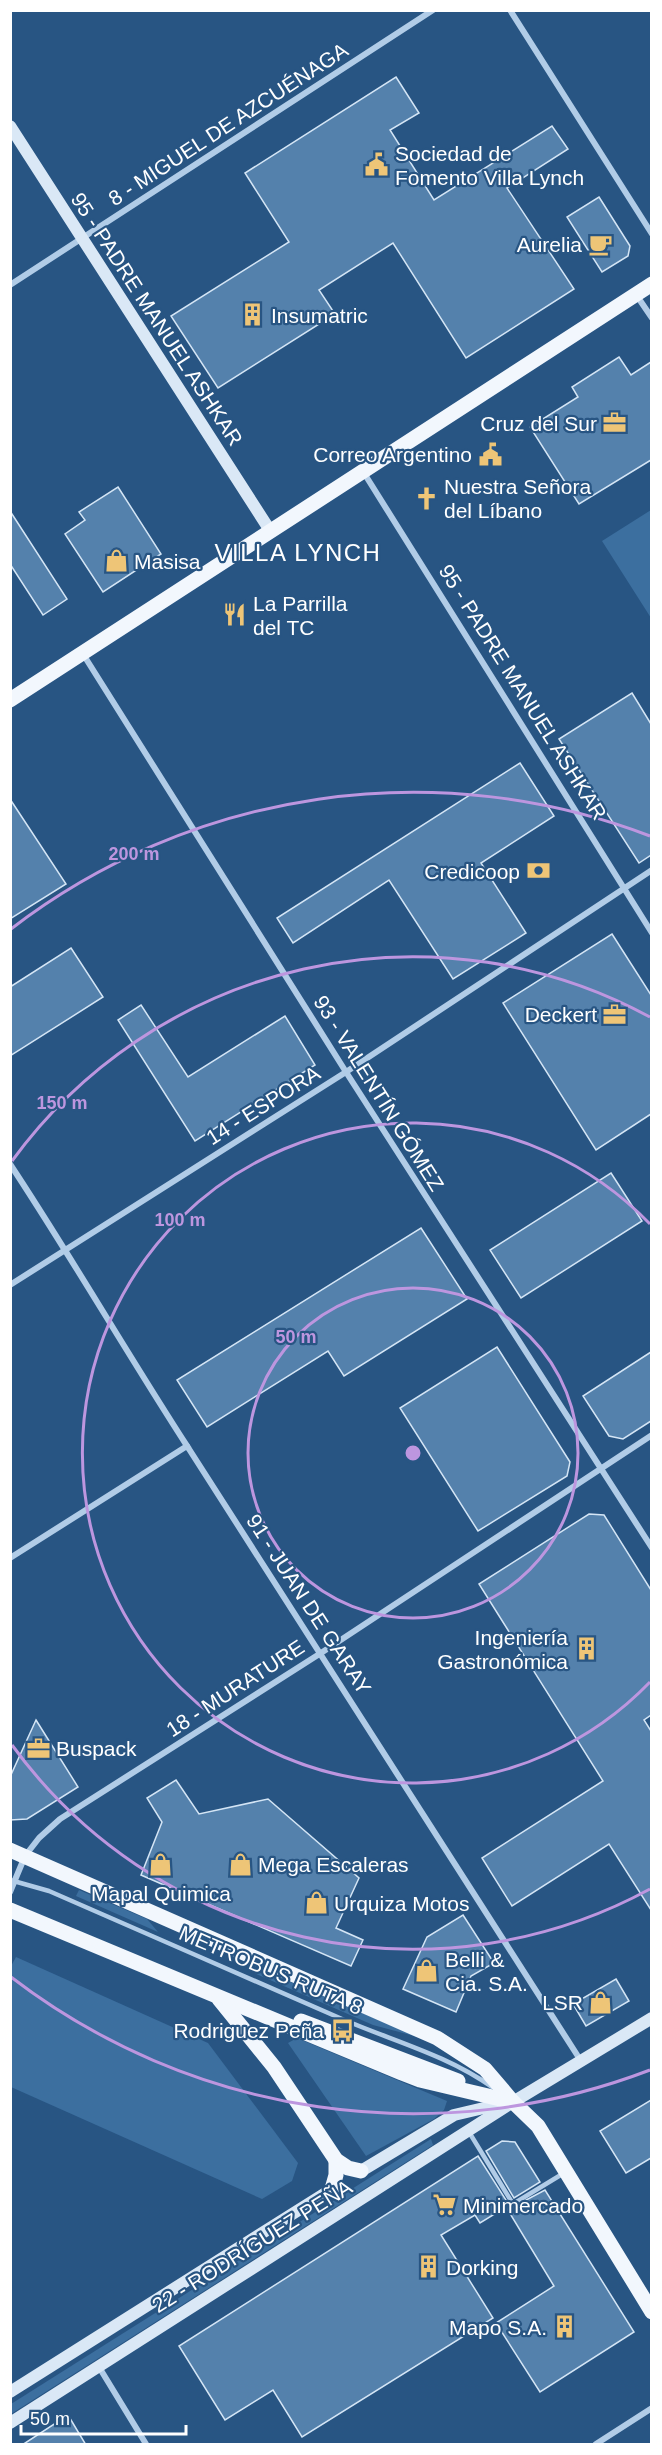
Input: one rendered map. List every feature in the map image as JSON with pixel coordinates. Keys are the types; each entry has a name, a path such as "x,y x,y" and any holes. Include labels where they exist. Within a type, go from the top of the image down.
{"main road":[{"name":"95 - PADRE MANUEL ASHKAR","path":"10,126 271,532"},
{"path":"10,700 651,284"},
{"path":"15,1853 437,2038 485,2069 513,2102 538,2126 651,2312"},
{"path":"10,1910 420,2080 513,2102"},
{"path":"218,1997 274,2067 336,2160 348,2168 361,2171"},
{"name":"22 - RODRÍGUEZ PEÑA","path":"10,2423 468,2130 651,2018"},
{"name":"22 - RODRÍGUEZ PEÑA","path":"361,2171 454,2115 513,2102"},
{"path":"332,2189 336,2175 336,2160"},
{"name":"22 - RODRÍGUEZ PEÑA","path":"10,2392 332,2189"}],"street":[{"name":"8 - MIGUEL DE AZCUÉNAGA","path":"10,285 433,10"},
{"path":"510,10 651,234"},
{"path":"636,294 651,318"},
{"name":"95 - PADRE MANUEL ASHKAR","path":"364,472 651,933"},
{"name":"93 - VALENTÍN GÓMEZ","path":"82,654 651,1548"},
{"name":"14 - ESPORA","path":"10,1285 346,1072 651,870"},
{"name":"91 - JUAN DE GARAY","path":"10,1164 67,1249 187,1446 581,2062"},
{"name":"18 - MURATURE","path":"10,1892 15,1853 39,1838 60,1819 321,1653 651,1435"},
{"path":"10,1558 187,1446"},
{"path":"99,2367 146,2445"},
{"path":"596,2445 651,2408"}],"lane":[{"name":"METROBUS RUTA 8","path":"13,1881 49,1890 345,2020 468,2070 513,2102"},
{"path":"468,2130 513,2204 566,2172"}],"shaded area":[{"path":"651,510 651,618 602,541"},
{"path":"79,1890 147,1919 158,1932 76,1896"},
{"path":"16,1957 208,2043 298,2163 292,2181 262,2199 11,2087 10,1968"},
{"path":"252,1972 274,1975 418,2037 373,2025"},
{"path":"297,2038 447,2101 444,2110 434,2119 366,2156 288,2043"},
{"path":"431,2139 433,2145 11,2414 11,2404"}],"building":[{"path":"396,77 419,113 390,130 434,200 552,126 568,149 507,188 574,289 466,358 393,243 319,290 335,314 218,388 171,316 289,242 245,173"},
{"path":"599,197 630,246 628,256 602,272 567,217"},
{"path":"619,357 631,375 651,362 651,460 579,504 530,427 578,397 572,387"},
{"path":"118,487 161,554 103,592 65,534 85,520 79,512"},
{"path":"10,511 67,599 43,615 10,564"},
{"path":"632,693 651,724 651,855 639,863 559,739"},
{"path":"520,763 554,816 481,863 526,933 453,979 389,880 293,943 277,918"},
{"path":"10,799 66,884 10,919"},
{"path":"612,934 651,995 651,1114 596,1150 503,1003"},
{"path":"71,948 103,997 10,1056 10,987"},
{"path":"141,1005 188,1077 285,1016 315,1065 195,1141 118,1020"},
{"path":"611,1173 642,1221 521,1298 490,1250"},
{"path":"421,1228 467,1299 344,1376 328,1351 207,1427 177,1380"},
{"path":"497,1347 570,1462 567,1476 478,1531 400,1408"},
{"path":"651,1352 651,1421 623,1439 609,1436 583,1396"},
{"name":"Ingeniería Gastronómica","path":"589,1514 604,1515 651,1590 651,1715 644,1720 651,1731 651,1910 609,1844 512,1906 482,1858 603,1781 479,1584"},
{"name":"Buspack","path":"36,1720 78,1787 27,1819 10,1820 10,1777"},
{"path":"176,1780 199,1814 268,1799 359,1878 336,1928 363,1940 351,1966 141,1875 162,1822 147,1798"},
{"path":"463,1915 494,1963 471,1976 456,2012 403,1989 427,1937"},
{"name":"LSR","path":"616,1979 629,2001 586,2026 573,2004"},
{"path":"651,2100 651,2158 626,2173 600,2131"},
{"path":"502,2141 515,2142 540,2182 514,2198 486,2151"},
{"path":"478,2156 511,2208 545,2190 634,2332 540,2392 496,2323 554,2286 506,2207 480,2223 475,2215 441,2235 493,2318 302,2437 273,2390 225,2420 179,2346"},
{"path":"68,2415 86,2445 22,2445"}],"place":[{"name":"Sociedad de Fomento Villa Lynch","path":"377,165"},
{"name":"Aurelia","path":"600,244"},
{"name":"Insumatric","path":"253,315"},
{"name":"Cruz del Sur","path":"615,423"},
{"name":"Correo Argentino","path":"490,454"},
{"name":"Nuestra Señora del Líbano","path":"426,498"},
{"name":"Masisa","path":"116,561"},
{"name":"La Parrilla del TC","path":"235,615"},
{"name":"Credicoop","path":"538,871"},
{"name":"Deckert","path":"615,1014"},
{"name":"Ingeniería Gastronómica","path":"586,1649"},
{"name":"Buspack","path":"38,1748"},
{"name":"Mega Escaleras","path":"240,1864"},
{"name":"Mapal Quimica","path":"161,1865"},
{"name":"Urquiza Motos","path":"316,1903"},
{"name":"Belli & Cia. S.A.","path":"427,1971"},
{"name":"LSR","path":"601,2002"},
{"name":"Rodriguez Peña","path":"342,2030"},
{"name":"Minimercado","path":"445,2205"},
{"name":"Dorking","path":"428,2267"},
{"name":"Mapo S.A.","path":"565,2327"}],"district":[{"name":"VILLA LYNCH","path":"298,552"}]}
